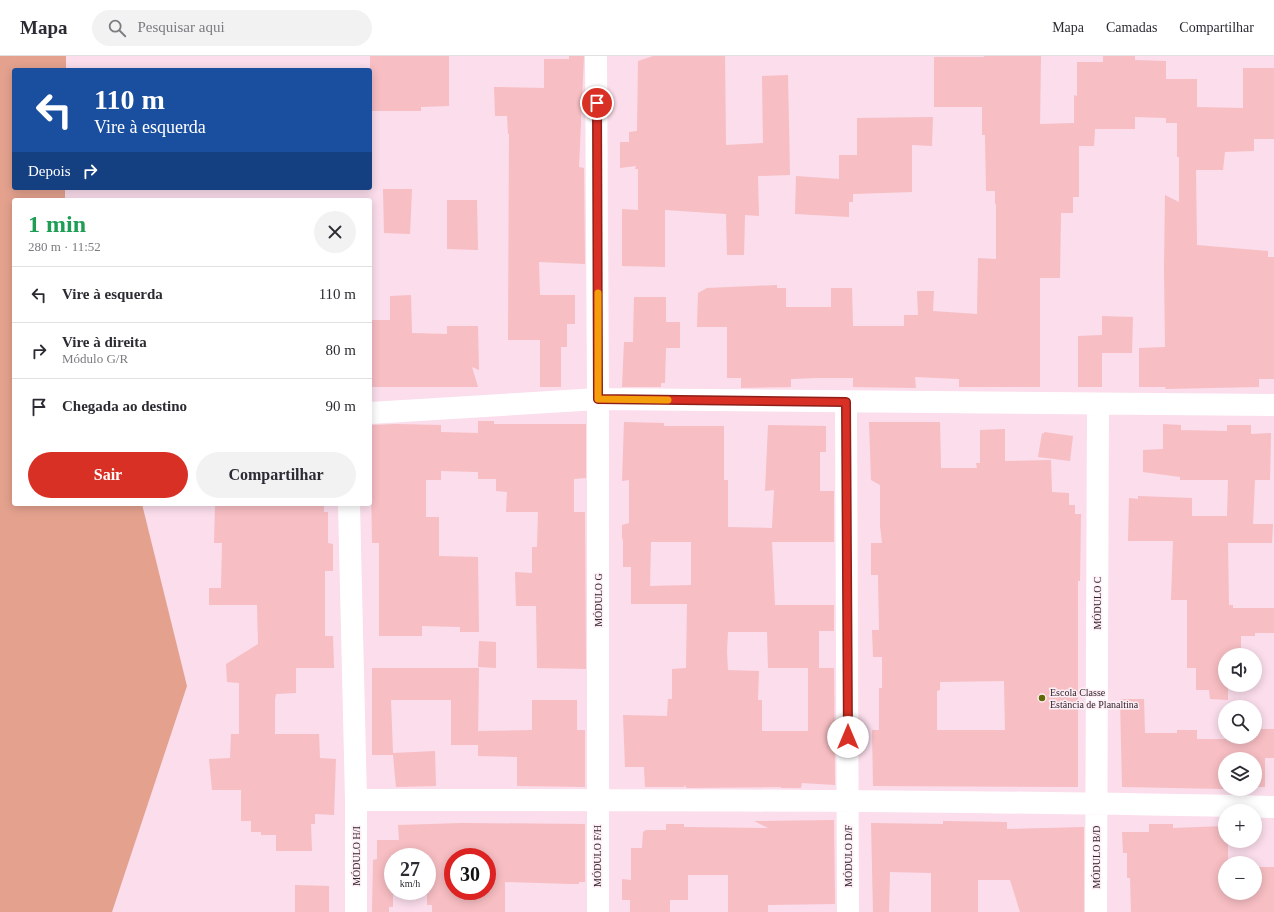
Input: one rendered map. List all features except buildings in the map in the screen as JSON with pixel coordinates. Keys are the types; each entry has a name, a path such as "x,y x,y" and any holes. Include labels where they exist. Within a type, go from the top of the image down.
{"street":[{"name":"MÓDULO G","path":"596,56 598,399 597,800"},
{"path":"372,413 598,399 1274,405"},
{"name":"MÓDULO D/F","path":"846,402 848,912"},
{"name":"MÓDULO C","path":"1096,803 1098,404"},
{"path":"350,506 356,800 1096,803 1274,808"},
{"name":"MÓDULO H/I","path":"356,800 356,912"},
{"name":"MÓDULO F/H","path":"597,800 598,912"},
{"name":"MÓDULO B/D","path":"1096,803 1096,912"}],"shaded area":[{"path":"0,56 66,56 66,68 12,68 12,190 65,190 65,198 12,198 12,506 142,506 187,686 112,912 0,912"}],"slow traffic":[{"path":"598,293 598,399 668,400"}],"place":[{"name":"Escola Classe Estância de Planaltina","path":"1042,698"}],"route":[{"path":"597,103 598,399 846,402 848,737"}]}
